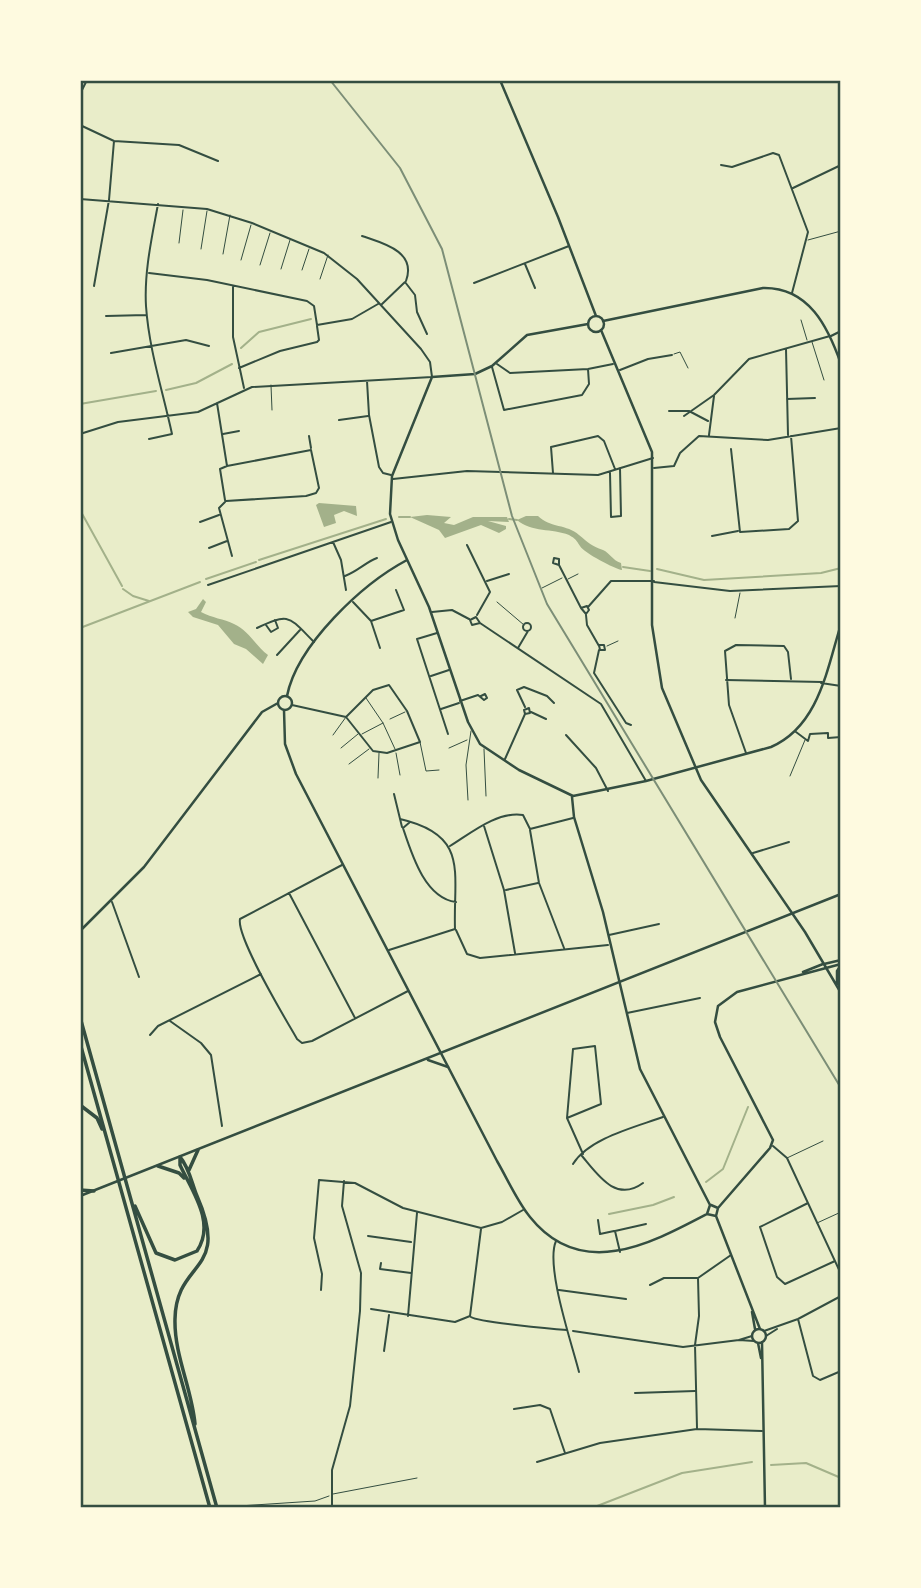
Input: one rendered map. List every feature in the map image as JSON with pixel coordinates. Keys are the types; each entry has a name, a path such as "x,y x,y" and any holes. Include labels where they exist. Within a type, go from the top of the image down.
{"highway":[{"path":"80,1017 217,1507"},
{"path":"80,1043 210,1507"},
{"path":"80,1105 97,1118 107,1138"},
{"path":"196,1433 175,1327 178,1299 202,1262 210,1238 205,1214 189,1180 191,1161 198,1150"},
{"path":"130,1195 156,1253 164,1258 184,1259 197,1251 205,1236 203,1214 180,1157"},
{"path":"158,1166 189,1180"},
{"path":"80,1190 94,1191"}],"street":[{"path":"80,94 87,80"},
{"path":"500,80 570,245 596,316 603,321 763,288 792,293 819,316 831,336 841,364"},
{"path":"80,125 114,141 179,145 218,161"},
{"path":"94,286 109,200 114,141"},
{"path":"721,165 732,167 776,153 807,226 808,240 792,293"},
{"path":"792,189 841,165"},
{"path":"80,199 184,204 207,209 252,223 328,255 357,279 427,356 432,377 392,477 392,522 438,632 471,731 485,747 519,770 573,796 608,791 780,743 796,732 808,716 841,624"},
{"path":"149,439 172,434 151,346 147,315 148,273 158,203"},
{"path":"317,325 352,319 379,304 405,282 407,268 399,252 384,242 362,236"},
{"path":"474,283 570,245"},
{"path":"525,263 535,288"},
{"path":"148,273 233,284 307,301 314,306 319,340 317,342 280,351 238,368"},
{"path":"405,282 414,291 417,312 427,334"},
{"path":"233,284 233,337 244,389"},
{"path":"106,316 147,315"},
{"path":"80,434 118,422 168,415 184,416 244,389 271,385 475,374 496,363 514,343 527,335 541,330 588,324 596,316"},
{"path":"603,321 601,330 647,434 653,458 652,625 658,673 694,767 841,993"},
{"path":"588,324 594,332 601,330"},
{"path":"684,416 714,395 749,359 841,331"},
{"path":"111,353 186,340 209,346"},
{"path":"712,536 789,529 797,524 786,399 786,348"},
{"path":"618,371 648,359 672,355"},
{"path":"496,363 510,373 588,369 615,363"},
{"path":"492,366 504,410 582,395 589,384 588,369"},
{"path":"367,380 369,415 379,467 383,473 392,477 467,471 553,475 610,472 653,458"},
{"path":"709,436 708,421 714,395"},
{"path":"786,399 815,398"},
{"path":"217,403 227,466"},
{"path":"669,411 689,411 708,421"},
{"path":"339,420 369,415"},
{"path":"654,468 674,466 680,453 699,436 768,440 841,428"},
{"path":"222,434 239,431"},
{"path":"232,555 219,515 219,508 226,501 316,493 320,488 309,436"},
{"path":"553,475 551,447 598,436 604,441 615,470"},
{"path":"732,449 739,532"},
{"path":"226,501 220,469 312,450"},
{"path":"610,472 611,516 621,516 620,468"},
{"path":"200,522 219,515"},
{"path":"208,585 392,522"},
{"path":"209,548 227,541"},
{"path":"333,541 346,590"},
{"path":"467,545 491,592 476,617 470,620"},
{"path":"344,576 363,569 377,558"},
{"path":"292,705 287,696 296,670 315,642 352,601 377,579 407,561"},
{"path":"559,565 586,614"},
{"path":"486,582 509,574"},
{"path":"631,725 626,723 594,673 599,648 587,625 588,607 611,581 654,582 695,589 740,591 841,586"},
{"path":"371,621 404,610 396,590"},
{"path":"352,601 371,621 380,648"},
{"path":"581,608 588,607"},
{"path":"430,612 452,610 470,620 472,625 480,623"},
{"path":"257,628 281,617 291,619 315,642"},
{"path":"476,617 480,623 601,704 646,781"},
{"path":"265,624 271,632 278,628 274,619"},
{"path":"518,649 531,626 524,625 525,631 528,631"},
{"path":"277,654 301,629"},
{"path":"438,632 417,639 448,734"},
{"path":"747,754 730,711 726,651 736,645 783,646 788,652 791,679"},
{"path":"599,648 605,647"},
{"path":"430,676 450,670"},
{"path":"726,680 791,679 841,686"},
{"path":"284,710 292,705 346,717 369,749 379,753 395,751 420,742 407,711 389,685 382,685 365,697 346,717"},
{"path":"546,719 526,708 517,690 524,687 547,696 554,703"},
{"path":"80,931 144,867 262,712 278,703 281,697 287,696"},
{"path":"440,709 481,696"},
{"path":"278,703 284,710 284,736 289,758 524,1210 556,1241 589,1252 620,1252 708,1214 716,1216"},
{"path":"505,759 526,708"},
{"path":"525,714 530,712"},
{"path":"796,732 808,741 810,734 828,733 828,738 841,737"},
{"path":"566,735 596,768 608,791"},
{"path":"394,794 403,828 432,889 444,900 457,902"},
{"path":"573,796 574,817 609,935 640,1069 710,1205 708,1214"},
{"path":"449,846 484,825 520,814 530,829 539,883 564,949"},
{"path":"530,829 574,817"},
{"path":"400,819 428,826 449,846 457,873 455,929 463,948 471,956 611,944"},
{"path":"403,828 410,821"},
{"path":"484,825 504,890 515,954"},
{"path":"752,854 789,842"},
{"path":"343,864 243,916 239,922 261,974 297,1039 302,1043 409,991"},
{"path":"504,890 539,883"},
{"path":"288,892 355,1019"},
{"path":"80,1196 841,894"},
{"path":"112,900 138,976"},
{"path":"609,935 659,924"},
{"path":"388,950 455,929"},
{"path":"841,963 727,996 715,1013 720,1037 771,1133 772,1145 787,1158 841,1274"},
{"path":"837,987 836,975 841,963"},
{"path":"150,1035 158,1026 261,974"},
{"path":"626,1013 700,998"},
{"path":"169,1021 201,1043 211,1055 222,1126"},
{"path":"567,1118 601,1104 595,1046 573,1049 567,1118 582,1154 612,1188 621,1190 643,1182"},
{"path":"425,1060 448,1068"},
{"path":"573,1164 582,1154 611,1137 663,1117"},
{"path":"766,1336 760,1330 716,1216 718,1208 772,1145"},
{"path":"321,1290 322,1274 314,1231 318,1180 344,1181 417,1213 481,1228 502,1222 524,1210"},
{"path":"332,1507 332,1470 353,1394 360,1311 360,1273 342,1206 344,1181"},
{"path":"808,1203 760,1227 777,1277 785,1284 835,1261"},
{"path":"710,1205 718,1208"},
{"path":"408,1317 412,1242 417,1213"},
{"path":"598,1220 600,1234 646,1224"},
{"path":"372,1309 408,1317 462,1322 470,1316 481,1228"},
{"path":"615,1231 620,1252"},
{"path":"368,1236 412,1242"},
{"path":"556,1241 552,1254 558,1290 579,1372"},
{"path":"650,1285 664,1278 698,1278 732,1255"},
{"path":"381,1263 380,1269 412,1273"},
{"path":"697,1429 695,1345 699,1315 698,1278"},
{"path":"558,1290 626,1299"},
{"path":"739,1340 758,1342 779,1327 841,1296"},
{"path":"384,1351 389,1314"},
{"path":"470,1316 476,1321 498,1320 567,1330"},
{"path":"798,1319 813,1376 820,1380 841,1371"},
{"path":"573,1331 682,1347 739,1340 760,1330 779,1327"},
{"path":"752,1336 758,1342 763,1365 765,1507"},
{"path":"635,1393 696,1391"},
{"path":"514,1409 540,1405 550,1409 565,1454"},
{"path":"537,1462 600,1443 697,1429 763,1431"}],"lane":[{"path":"179,243 184,204"},
{"path":"201,248 207,209"},
{"path":"223,254 230,215"},
{"path":"241,260 252,223"},
{"path":"260,265 271,231"},
{"path":"808,240 841,231"},
{"path":"281,269 290,238"},
{"path":"302,270 310,247"},
{"path":"320,279 328,255"},
{"path":"801,320 808,342"},
{"path":"812,341 824,380"},
{"path":"672,355 680,352 688,368"},
{"path":"271,385 272,410"},
{"path":"542,588 578,574"},
{"path":"735,618 740,591"},
{"path":"498,603 524,625"},
{"path":"605,647 618,641"},
{"path":"365,697 383,723 395,751 400,775"},
{"path":"390,719 407,711"},
{"path":"333,735 346,717"},
{"path":"341,748 360,734 383,723"},
{"path":"468,800 466,765 471,731"},
{"path":"449,748 470,740"},
{"path":"790,776 805,740"},
{"path":"420,742 426,771 439,769"},
{"path":"485,747 482,757 486,796"},
{"path":"349,764 369,749"},
{"path":"378,778 379,753"},
{"path":"787,1158 822,1140"},
{"path":"817,1223 841,1212"},
{"path":"224,1507 315,1501 331,1495 417,1478"}],"shaded area":[{"path":"316,505 356,506 357,516 344,511 334,515 336,523 324,527"},
{"path":"526,516 538,516 569,529 621,563 622,570 587,553 569,535 529,527 517,520"},
{"path":"410,517 451,517 444,523 454,525 473,517 507,517 509,522 488,521 506,526 506,529 499,533 481,525 445,538 439,530"},
{"path":"203,599 206,602 201,612 230,622 244,631 268,655 263,664 246,649 234,644 218,625 193,617 188,612 196,609"}],"waterway":[{"path":"241,348 259,332 311,319"},
{"path":"166,390 196,383 232,364"},
{"path":"80,404 156,391"},
{"path":"80,510 122,586"},
{"path":"399,517 410,517"},
{"path":"259,560 386,519"},
{"path":"509,519 517,520"},
{"path":"206,579 256,562"},
{"path":"623,567 650,571"},
{"path":"657,569 704,580 821,573 841,568"},
{"path":"80,628 200,582"},
{"path":"123,589 133,596 149,601"},
{"path":"706,1182 723,1169 748,1107"},
{"path":"609,1214 653,1205 674,1197"},
{"path":"592,1508 682,1473 752,1462"},
{"path":"771,1465 806,1463 841,1478"}],"railway":[{"path":"330,80 400,168 442,249 512,516 547,604 841,1088"}]}
